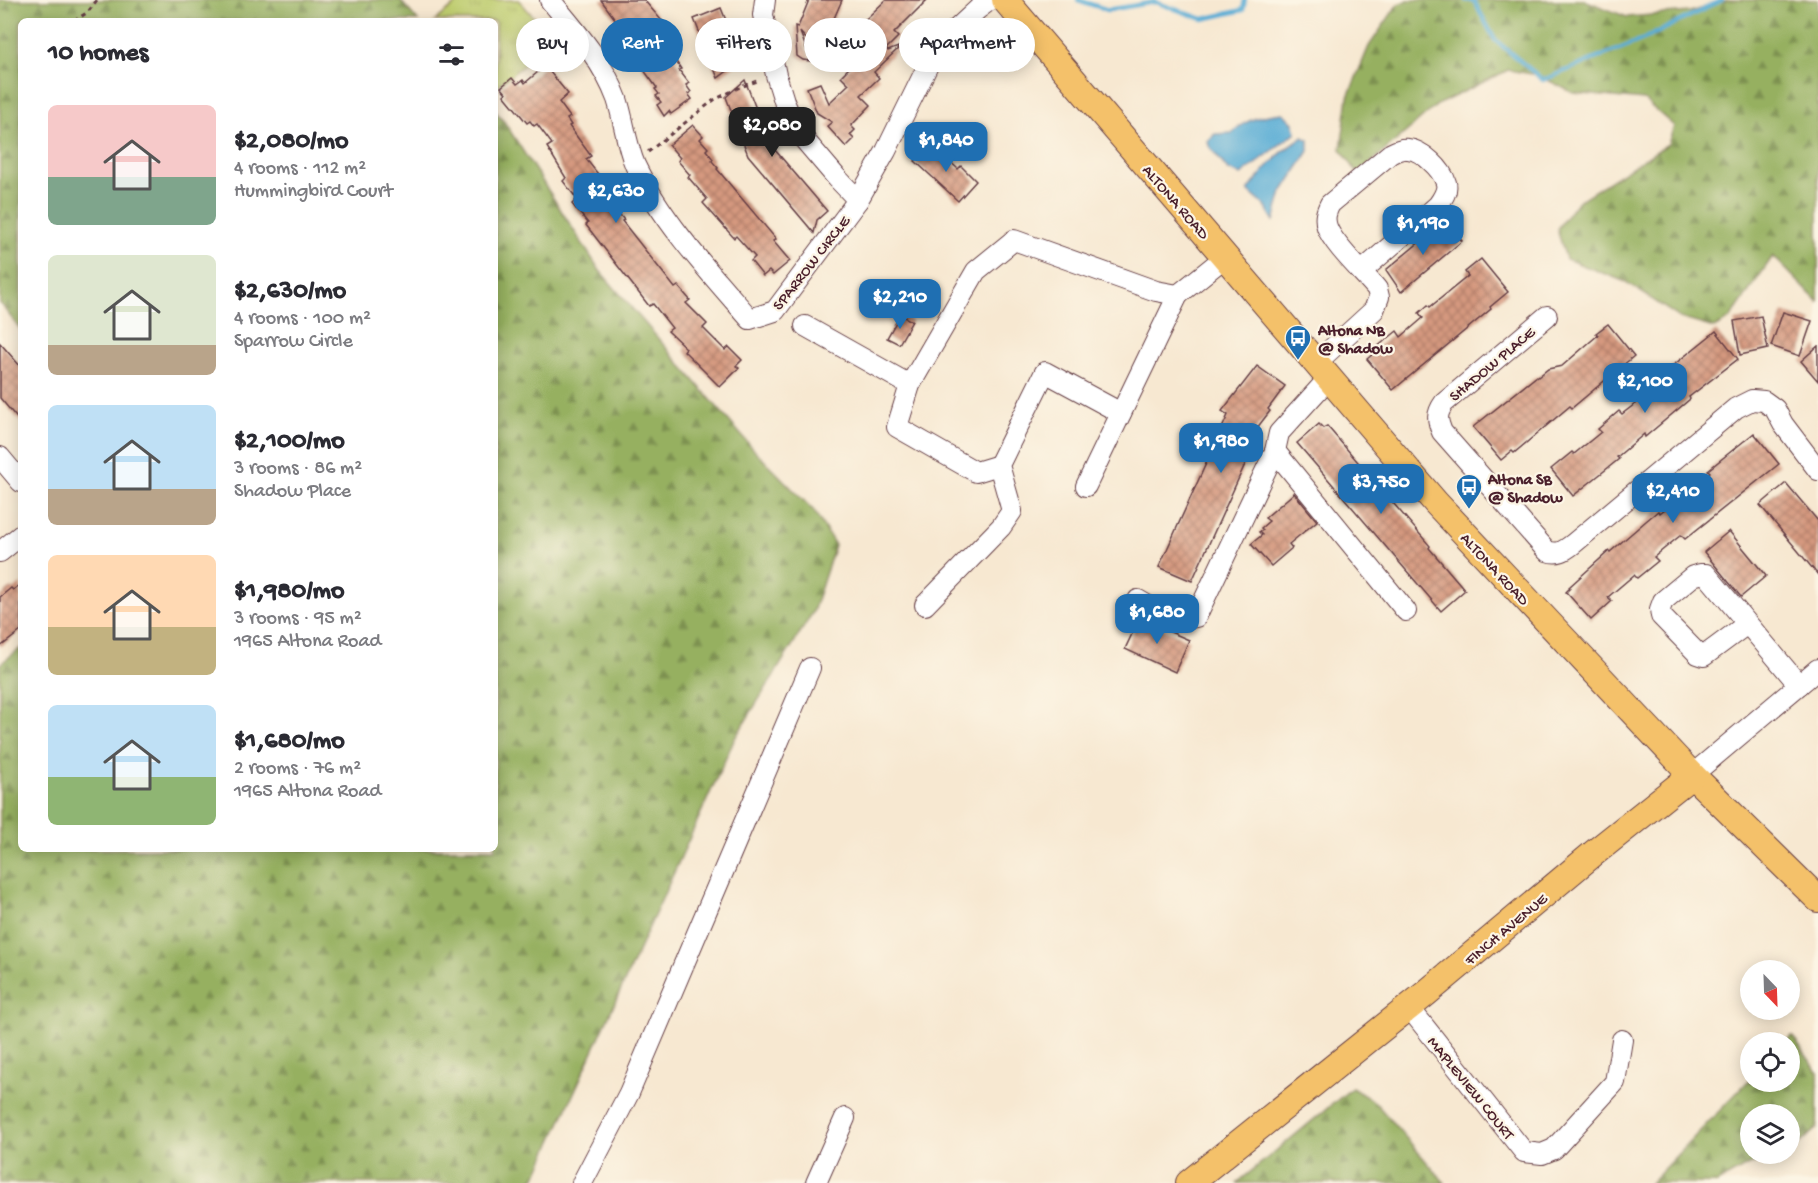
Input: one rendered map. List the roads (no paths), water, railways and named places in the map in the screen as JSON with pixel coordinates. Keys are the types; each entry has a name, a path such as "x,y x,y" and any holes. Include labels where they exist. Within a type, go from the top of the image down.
{"main road":[{"name":"ALTONA ROAD","path":"1005,0 1436,503 1692,775 1818,899"},
{"name":"FINCH AVENUE","path":"1189,1183 1692,775"}],"street":[{"name":"SPARROW CIRCLE","path":"550,0 603,69 616,98 634,163 649,191 670,222 750,319 775,311 858,200 886,151 937,47 990,0"},
{"path":"765,0 763,15 776,75 797,131 858,200"},
{"path":"1138,600 1174,621 1196,617 1275,451 1279,433 1322,371 1378,303 1377,289 1362,272 1331,236 1326,225 1325,214 1330,204 1390,154 1400,149 1411,149 1425,156 1439,171 1446,184 1445,195 1438,205 1362,272"},
{"path":"999,465 976,472 897,427 910,385 976,272 1014,240 1156,291 1178,295"},
{"path":"1086,486 1178,295 1225,257"},
{"name":"SHADOW PLACE","path":"1546,316 1444,403 1437,412 1437,421 1442,432 1547,551 1561,552 1573,544 1736,408 1752,400 1764,401 1775,410 1818,470"},
{"path":"805,326 910,385"},
{"path":"926,605 1001,526 1012,511 999,465 1046,372 1121,413"},
{"path":"1275,451 1406,611"},
{"path":"0,457 18,478"},
{"path":"0,552 18,537"},
{"path":"1747,624 1704,656 1698,654 1661,616 1660,609 1663,602 1694,576 1706,574 1799,685"},
{"path":"582,1183 628,1094 810,668"},
{"name":"FINCH AVENUE","path":"1692,775 1818,669"},
{"name":"MAPLEVIEW COURT","path":"1408,1006 1524,1152 1542,1154 1554,1149 1615,1082 1622,1040"},
{"path":"816,1183 845,1118"}],"water":[{"path":"1283,113 1293,123 1296,132 1241,175 1228,170 1209,146 1208,141 1215,134 1232,133 1243,124 1255,119"},
{"path":"1303,137 1309,140 1309,151 1282,192 1274,221 1265,206 1248,191 1273,161"}],"waterway":[{"path":"1078,0 1108,10 1155,2 1203,19 1243,10 1245,0"},
{"path":"1466,0 1474,1 1495,40 1543,80 1646,38 1722,0"}],"place":[{"name":"Altona NB @ Shadow","path":"1298,361"},
{"name":"Altona SB @ Shadow","path":"1469,510"}]}
